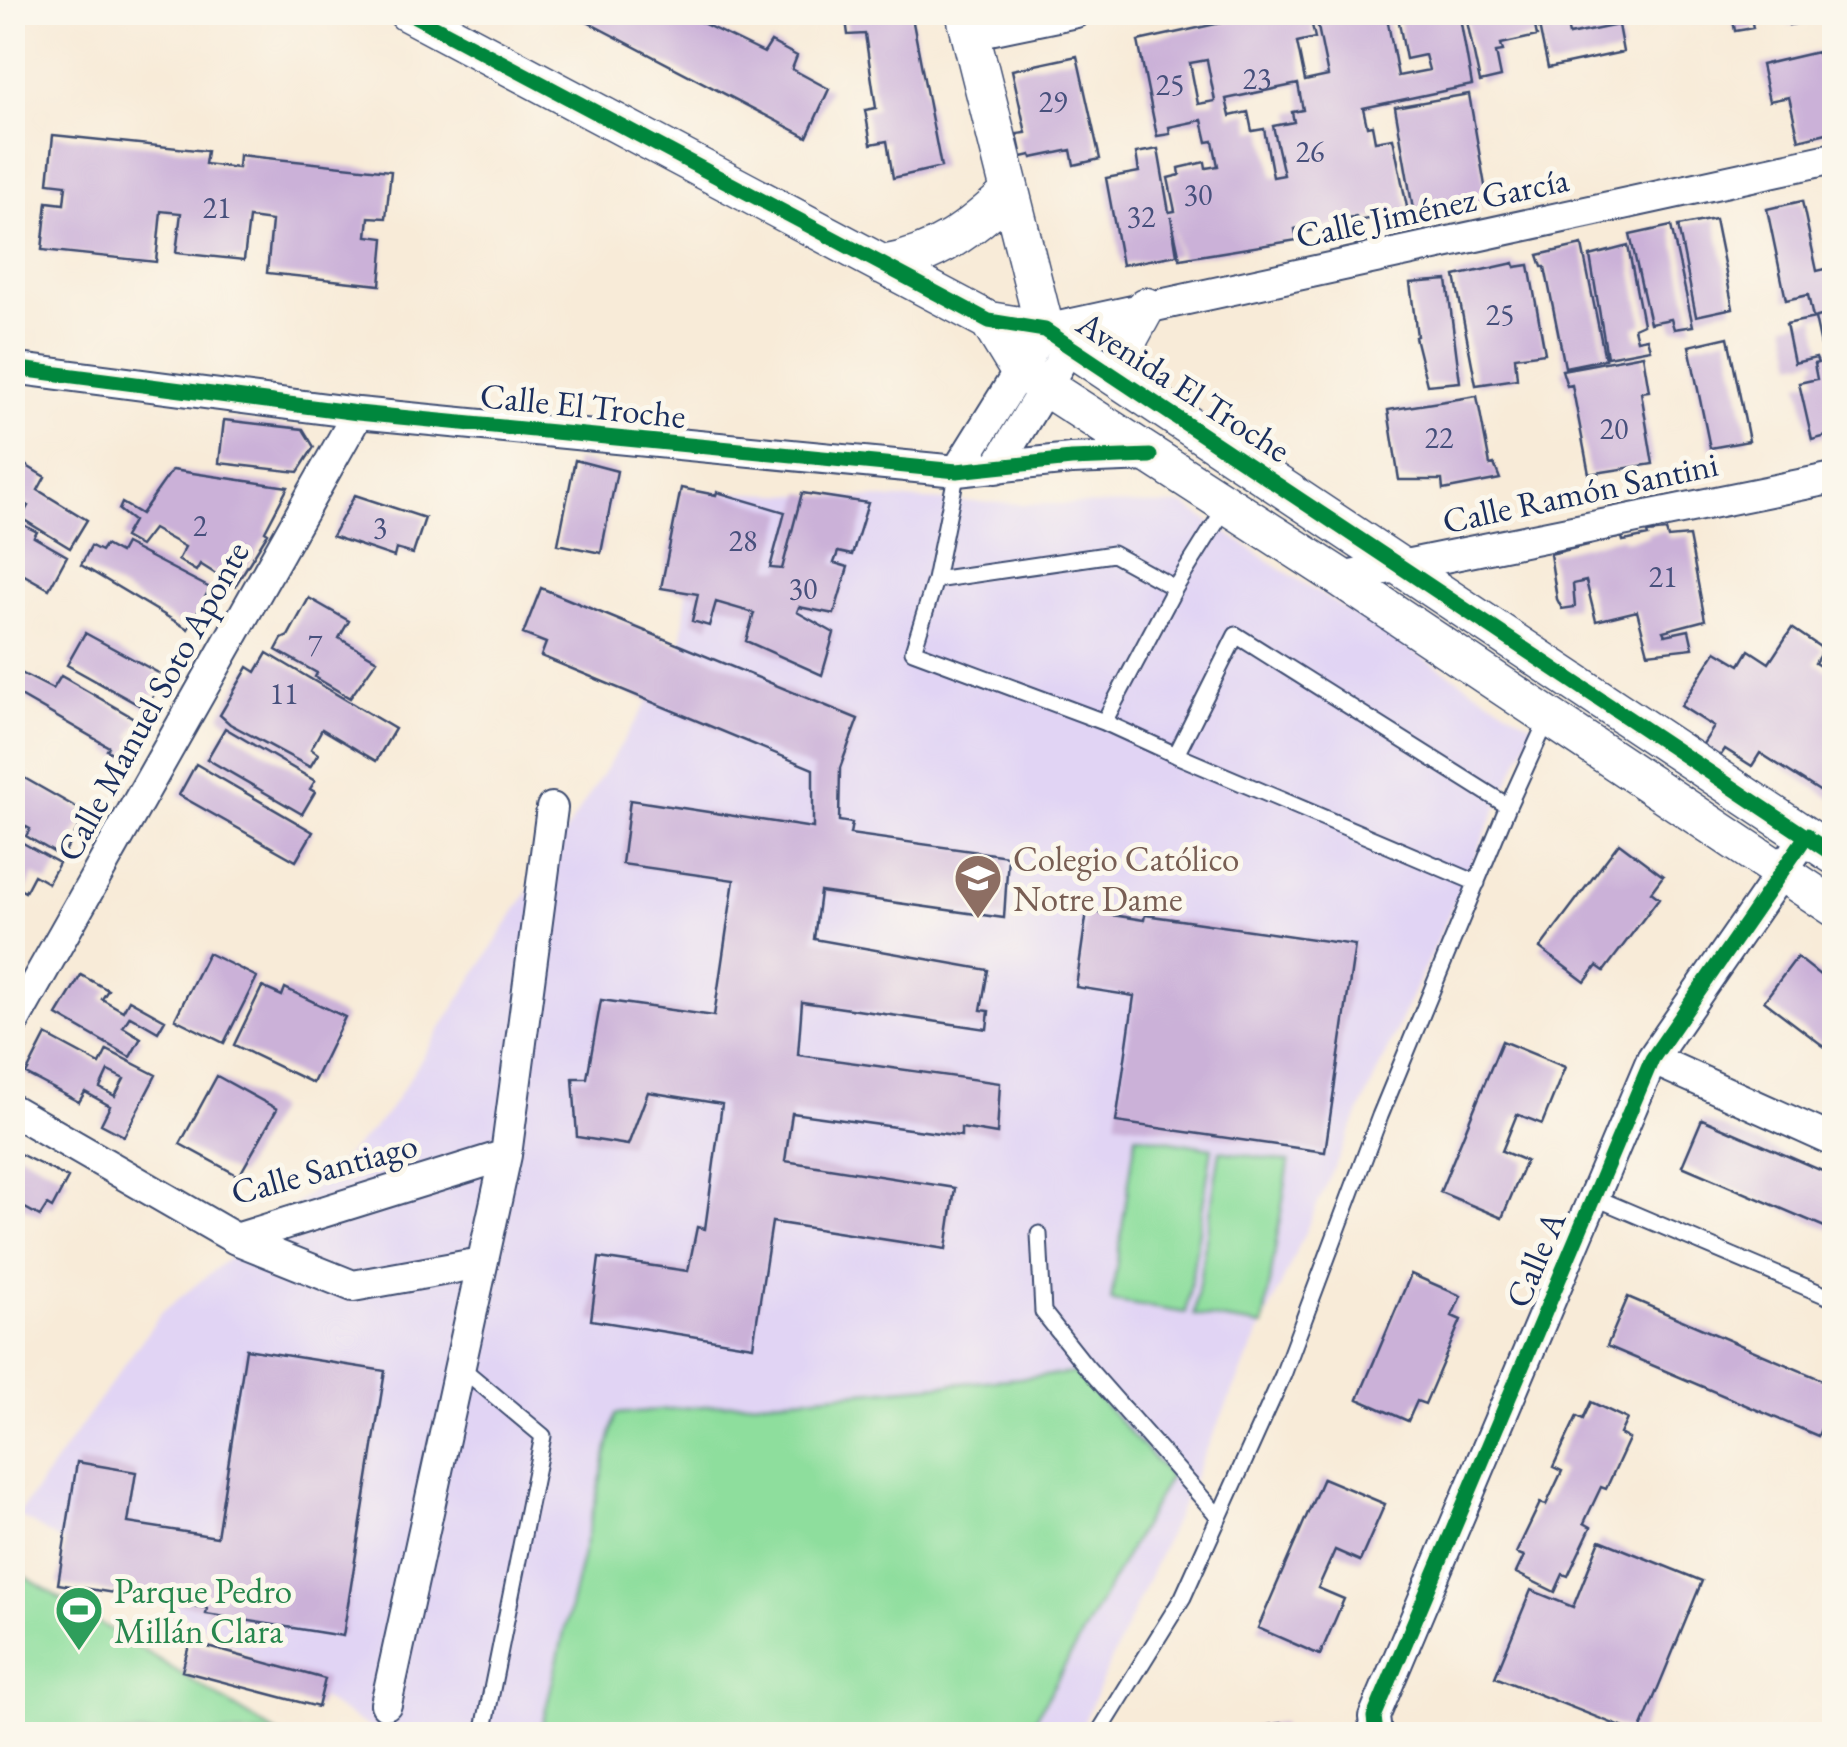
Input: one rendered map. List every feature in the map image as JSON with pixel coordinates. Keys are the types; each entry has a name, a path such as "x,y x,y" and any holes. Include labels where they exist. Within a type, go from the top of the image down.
{"street":[{"name":"Avenida El Troche","path":"407,12 989,321 1066,333 1122,380 1821,845"},
{"path":"956,471 1066,333 1010,192 967,23 1076,12"},
{"name":"Calle Jiménez García","path":"1066,333 1146,307 1834,158"},
{"path":"883,264 908,260 970,230 1010,192"},
{"path":"1122,380 1129,338 1146,307"},
{"path":"989,321 1032,378 1341,578 1834,907"},
{"name":"Calle El Troche","path":"12,368 358,413 956,471 1150,456"},
{"path":"996,468 1032,378"},
{"name":"Calle Manuel Soto Aponte","path":"12,1025 358,413"},
{"name":"Calle Ramón Santini","path":"1341,578 1834,478"},
{"path":"386,1704 506,1156 552,808"},
{"name":"Calle A","path":"1376,1734 1374,1717 1652,1059 1782,870 1821,845"},
{"path":"1652,1059 1834,1141"},
{"name":"Calle Santiago","path":"12,1110 236,1239 506,1156"},
{"path":"236,1239 353,1286 481,1263"}],"lane":[{"path":"956,471 934,580 913,650 1104,722 1477,884"},
{"path":"1104,722 1176,588 1227,505"},
{"path":"934,580 1113,554 1176,588"},
{"path":"1176,755 1236,634 1508,806"},
{"path":"1098,1734 1183,1598 1283,1375 1380,1116 1508,806 1550,716"},
{"path":"1594,1197 1834,1299"},
{"path":"1039,1234 1043,1312 1219,1517"},
{"path":"458,1365 543,1436 483,1734"}],"shaded area":[{"name":"Colegio Católico Notre Dame","path":"697,491 1027,504 1184,505 1534,726 1078,1734 380,1734 18,1515 161,1313 308,1194 386,1115 681,650"}],"green space":[{"path":"1136,1135 1212,1148 1186,1313 1111,1301"},
{"path":"1220,1151 1289,1162 1263,1326 1194,1315"},
{"path":"1075,1373 1170,1476 1027,1734 540,1734 616,1414"},
{"name":"Parque Pedro Millán Clara","path":"13,1569 278,1734 13,1734"}],"building":[{"path":"568,12 697,12 694,19 764,53 771,42 797,56 792,69 829,89 807,137"},
{"path":"845,12 911,12 941,167 893,178 887,141 871,144 865,110 876,108 865,34 848,35"},
{"path":"1271,12 1309,12 1315,38 1297,42 1305,81 1328,76 1315,12 1386,12 1398,76 1429,70 1425,55 1406,59 1398,17 1416,12 1459,12 1472,85 1363,108 1375,141 1393,138 1408,212 1357,221 1356,217 1339,221 1340,225 1303,232 1302,227 1295,229 1297,240 1180,259 1171,217 1177,255 1122,265 1106,178 1139,172 1136,153 1158,149 1169,212 1175,211 1168,178 1180,175 1179,168 1205,162 1206,168 1218,166 1213,141 1207,142 1202,120 1169,127 1170,134 1157,136 1138,41","holes":["1207,60 1215,101 1198,104 1190,63","1298,84 1303,110 1292,112 1294,122 1273,126 1284,175 1273,177 1264,129 1252,131 1248,112 1230,116 1226,99"]},
{"path":"1465,12 1532,12 1537,36 1501,44 1503,51 1496,52 1501,77 1480,82"},
{"path":"1536,12 1564,12 1569,35 1618,25 1623,52 1548,68"},
{"path":"1691,12 1750,12 1753,28 1735,31 1732,15 1693,23"},
{"path":"1787,12 1810,12 1811,21 1789,25"},
{"path":"1817,52 1834,131 1799,140 1789,97 1769,101 1761,65"},
{"path":"1077,56 1100,159 1074,165 1071,150 1022,157 1017,134 1026,133 1012,70"},
{"path":"1469,94 1488,203 1414,215 1395,107"},
{"path":"53,135 207,151 205,164 238,168 239,155 391,171 386,218 369,217 367,236 384,238 380,285 267,273 272,221 249,218 244,260 176,253 181,213 161,211 156,262 42,250 47,202 64,204 66,185 48,183"},
{"path":"1802,201 1817,271 1834,267 1834,313 1813,318 1808,295 1786,300 1767,209"},
{"path":"1715,219 1733,308 1696,316 1678,226"},
{"path":"1671,226 1693,326 1674,329 1671,319 1650,323 1630,235"},
{"path":"1582,245 1605,359 1565,367 1545,267 1538,255"},
{"path":"1628,246 1643,324 1634,328 1637,340 1647,338 1650,349 1607,357 1590,256"},
{"path":"1514,263 1515,267 1529,265 1545,353 1515,357 1517,379 1476,385 1455,276"},
{"path":"1447,280 1460,382 1427,385 1415,337 1410,283"},
{"path":"1815,318 1822,350 1834,347 1834,434 1812,440 1799,383 1817,379 1814,364 1818,363 1816,358 1794,363 1786,324"},
{"path":"1728,337 1749,441 1710,448 1689,346"},
{"path":"1643,355 1649,391 1641,392 1653,464 1589,474 1572,385 1567,386 1562,370"},
{"path":"1477,396 1490,465 1494,464 1500,479 1443,490 1442,480 1399,480 1388,410"},
{"path":"224,420 303,429 314,447 298,472 219,463"},
{"path":"12,457 45,477 38,490 87,520 70,548 21,518 28,506 12,496"},
{"path":"575,460 617,471 601,553 558,544"},
{"path":"172,470 288,487 265,531 268,533 235,586 200,564 196,571 178,560 185,547 153,529 140,546 124,537 133,521 119,510 122,503 141,514"},
{"path":"681,488 716,495 717,492 785,512 770,568 782,569 802,493 868,503 852,555 838,552 834,563 848,567 834,614 799,607 797,612 834,633 822,675 746,641 754,613 716,602 709,626 692,621 698,594 661,588"},
{"path":"355,495 425,518 413,554 396,549 394,557 332,536"},
{"path":"12,519 37,532 34,537 67,556 49,589 12,568"},
{"path":"1666,531 1668,538 1689,536 1705,620 1663,631 1665,635 1689,630 1693,648 1648,653 1637,611 1596,621 1586,581 1573,584 1575,607 1562,609 1550,554"},
{"path":"125,544 210,588 188,629 81,565 91,546 101,551 105,545 120,553"},
{"path":"541,588 858,719 840,768 839,821 852,823 850,834 1008,856 1004,918 820,892 814,939 988,970 981,1010 989,1011 987,1029 802,1002 798,1055 1000,1083 997,1134 961,1128 961,1136 792,1113 785,1161 955,1188 946,1249 772,1222 753,1346 591,1320 599,1258 688,1271 697,1227 705,1229 722,1104 648,1092 628,1145 577,1137 573,1078 587,1078 601,1000 714,1016 734,880 622,864 630,800 813,828 813,769 541,656 546,643 523,634"},
{"path":"309,598 349,621 339,638 377,660 350,698 315,677 317,673 276,650"},
{"path":"1792,628 1823,649 1815,663 1828,671 1834,662 1832,799 1760,753 1752,766 1725,749 1719,758 1701,747 1714,727 1681,706 1716,651 1740,665 1749,650 1769,663"},
{"path":"85,633 164,676 146,709 67,665"},
{"path":"267,653 395,729 376,761 322,729 311,749 318,754 310,767 220,715 248,667 256,672"},
{"path":"21,673 53,689 61,676 139,721 123,760 107,750 109,747 12,691"},
{"path":"225,728 315,781 310,789 315,792 302,814 207,759"},
{"path":"196,764 313,832 296,861 179,795"},
{"path":"12,771 86,813 62,857 26,836 30,829 12,819"},
{"path":"12,837 59,863 48,883 34,875 25,892 12,885"},
{"path":"1619,843 1663,876 1651,892 1659,898 1604,971 1597,966 1585,982 1540,948"},
{"path":"1087,911 1144,920 1145,915 1355,945 1325,1152 1116,1122 1134,996 1076,987"},
{"path":"208,953 257,977 224,1043 175,1019"},
{"path":"1797,957 1834,986 1834,1054 1764,1001"},
{"path":"81,975 108,990 102,999 123,1011 129,1000 165,1020 158,1032 130,1016 123,1027 141,1038 130,1057 57,1015"},
{"path":"262,987 282,996 285,988 345,1017 313,1083 234,1045"},
{"path":"46,1035 100,1064 107,1050 156,1075 124,1136 101,1124 110,1106 85,1092 79,1102 26,1074","holes":["108,1071 124,1079 115,1096 100,1088"]},
{"path":"1502,1041 1565,1067 1542,1124 1517,1114 1502,1151 1526,1161 1502,1218 1440,1192"},
{"path":"217,1076 277,1109 239,1176 180,1144"},
{"path":"1702,1119 1834,1176 1834,1231 1682,1166"},
{"path":"12,1150 68,1178 52,1208 47,1205 40,1216 12,1201"},
{"path":"1411,1274 1461,1296 1452,1316 1461,1320 1425,1404 1417,1401 1408,1421 1358,1399"},
{"path":"1628,1297 1834,1385 1834,1397 1818,1436 1607,1346"},
{"path":"246,1349 385,1371 343,1636 206,1614 207,1608 58,1584 77,1462 136,1472 128,1523 217,1537"},
{"path":"1591,1402 1627,1419 1620,1434 1629,1439 1606,1489 1601,1487 1584,1523 1591,1527 1568,1576 1563,1574 1555,1592 1516,1573 1524,1556 1516,1553 1540,1503 1546,1505 1562,1471 1553,1467 1577,1416 1583,1419"},
{"path":"1323,1478 1385,1504 1360,1561 1335,1550 1318,1588 1344,1599 1320,1655 1258,1628"},
{"path":"1600,1540 1702,1581 1639,1734 1495,1677 1531,1590 1573,1607"},
{"path":"190,1642 325,1679 318,1707 182,1671"},
{"path":"1282,1723 1284,1734 1224,1732"}],"cycle path":[{"path":"407,12 989,321 1045,330 1834,855"},
{"path":"12,368 358,413 957,471 1071,459 1150,456"},
{"path":"1376,1734 1374,1717 1652,1059 1807,835"}],"place":[{"name":"Colegio Católico Notre Dame","path":"978,920"},
{"name":"Parque Pedro Millán Clara","path":"79,1652"}]}
